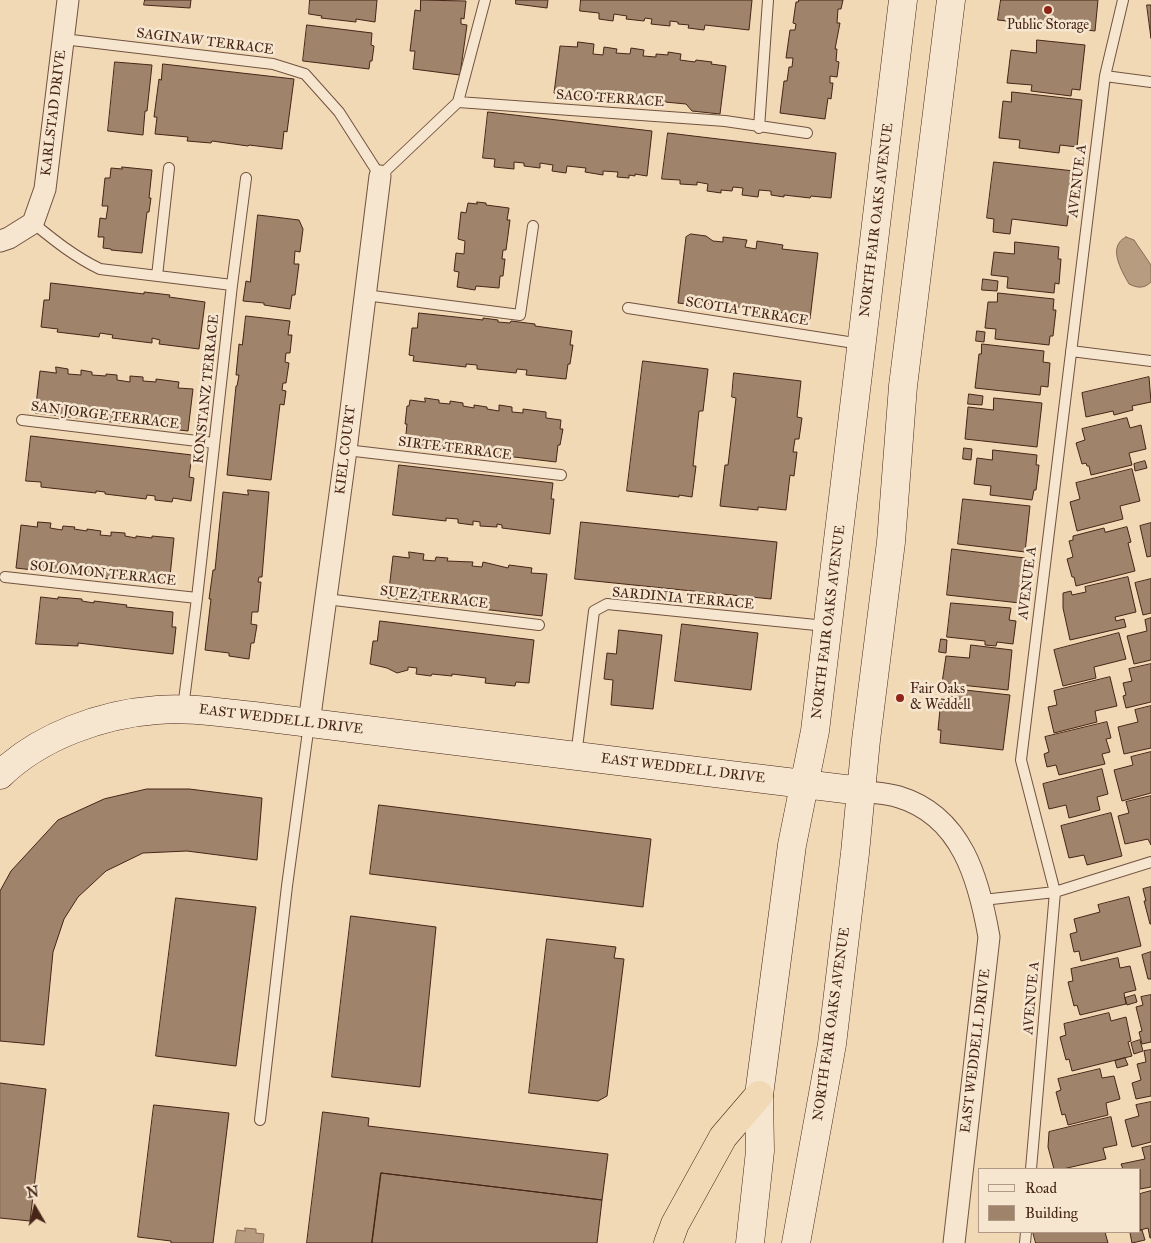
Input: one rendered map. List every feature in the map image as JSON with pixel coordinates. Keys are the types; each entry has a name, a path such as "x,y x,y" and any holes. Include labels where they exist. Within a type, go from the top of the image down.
{"highway":[{"path":"668,1243 675,1224 724,1137 759,1095"}],"main road":[{"name":"NORTH FAIR OAKS AVENUE","path":"750,1243 760,1150 759,1095 792,845 815,731 903,0"},
{"name":"NORTH FAIR OAKS AVENUE","path":"796,1243 832,1044 891,542 903,386 951,0"},
{"name":"EAST WEDDELL DRIVE","path":"0,775 8,767 44,743 77,728 120,715 157,710 183,710 309,723 861,791"}],"street":[{"name":"KARLSTAD DRIVE","path":"33,224 45,189 68,0"},
{"name":"KIEL COURT","path":"309,723 366,296 380,176"},
{"path":"0,241 33,224"},
{"name":"EAST WEDDELL DRIVE","path":"861,791 898,796 933,813 942,822 968,858 983,900 989,937 954,1243"}],"lane":[{"path":"380,176 458,102 485,0"},
{"path":"759,128 768,0"},
{"name":"AVENUE A","path":"1031,1168 1055,892 1020,760 1105,76 1123,0"},
{"name":"SAGINAW TERRACE","path":"63,39 272,64 305,74 339,112 380,176"},
{"path":"1105,76 1151,82"},
{"name":"SACO TERRACE","path":"458,102 725,122 807,133"},
{"path":"157,276 169,168"},
{"name":"KONSTANZ TERRACE","path":"183,710 246,178"},
{"path":"33,224 69,252 100,269 232,286"},
{"path":"366,296 520,315 533,226"},
{"name":"SCOTIA TERRACE","path":"628,308 862,344"},
{"path":"1071,351 1151,361"},
{"name":"SAN JORGE TERRACE","path":"22,420 214,443"},
{"name":"SIRTE TERRACE","path":"346,450 561,475"},
{"name":"SOLOMON TERRACE","path":"5,577 197,598"},
{"name":"SUEZ TERRACE","path":"326,599 540,625"},
{"name":"SARDINIA TERRACE","path":"576,757 594,611 607,604 828,626"},
{"path":"260,1120 287,886 309,723"},
{"path":"983,900 1055,892 1151,862"}],"shaded area":[{"path":"1126,237 1134,240 1151,265 1151,282 1146,286 1138,287 1129,284 1122,272 1116,252 1120,241"},
{"path":"245,1228 256,1229 256,1233 264,1234 263,1243 235,1243 237,1230 245,1231"}],"building":[{"path":"145,0 191,0 190,8 144,5"},
{"path":"310,0 377,0 375,22 356,19 356,22 321,18 322,16 309,14"},
{"path":"421,0 466,1 464,19 461,18 461,24 467,25 460,75 413,69 415,51 410,51 415,10 420,11"},
{"path":"516,0 548,0 547,8 516,4"},
{"path":"581,0 752,0 749,30 705,25 704,30 688,28 689,25 670,21 670,26 651,24 652,19 645,18 644,21 626,19 627,16 614,14 613,21 599,19 599,13 580,11"},
{"path":"799,0 843,0 841,9 838,9 837,23 840,23 835,49 837,49 836,61 839,62 837,77 830,76 830,83 833,83 831,99 828,98 825,119 780,113 784,81 787,81 789,67 792,67 793,58 786,58 790,30 795,30 796,24 793,23 796,2"},
{"name":"Public Storage","path":"1001,0 1098,0 1095,31 998,20"},
{"path":"1147,5 1151,5 1151,38"},
{"path":"307,25 372,33 371,45 374,46 369,69 303,61"},
{"path":"1037,40 1085,45 1080,90 1072,89 1071,96 1031,91 1032,85 1007,83 1011,50 1036,53"},
{"path":"578,42 594,44 593,54 603,55 604,47 617,49 616,53 630,54 631,48 644,50 643,56 656,57 656,54 668,55 668,52 681,54 680,60 712,62 711,64 726,66 720,114 692,111 686,104 665,102 664,107 636,104 637,98 605,94 604,99 554,93 560,46 577,47"},
{"path":"115,62 152,65 143,135 108,131"},
{"path":"163,64 294,79 287,132 284,131 282,149 212,141 211,143 187,141 188,137 155,134 157,117 154,117"},
{"path":"1012,92 1082,100 1077,147 1060,145 1059,153 1019,148 1020,140 999,138 1003,101 1011,102"},
{"path":"488,112 652,131 647,176 635,174 635,176 629,175 629,178 617,177 618,172 603,171 603,175 585,172 586,168 567,166 566,173 552,171 553,165 540,163 540,168 524,166 524,163 514,162 514,169 494,167 495,159 483,158"},
{"path":"668,133 836,153 831,198 784,195 784,197 771,195 771,191 759,190 758,197 742,195 743,188 733,187 732,191 721,190 721,193 707,191 708,184 697,182 697,185 680,184 680,180 662,179"},
{"path":"994,162 1074,171 1067,226 1012,219 1010,234 993,232 994,219 987,218"},
{"path":"122,167 152,170 149,198 151,198 149,212 147,212 142,253 103,248 104,237 98,237 100,218 106,219 108,206 102,206 105,178 110,178 111,168 122,169"},
{"path":"477,202 509,208 507,220 510,220 506,250 503,250 502,259 505,259 503,276 500,276 499,288 476,286 475,290 457,287 459,272 454,271 456,253 464,254 465,241 458,239 461,212 466,213 468,203 477,204"},
{"path":"258,215 299,220 303,229 300,252 295,251 294,264 299,264 295,295 292,295 290,309 264,305 264,303 243,301 246,281 250,282"},
{"path":"691,234 706,236 713,241 723,242 723,237 747,240 745,247 756,249 757,241 783,245 782,249 818,253 810,319 786,316 786,313 756,312 756,309 701,303 701,306 678,303 686,237"},
{"path":"1015,242 1059,247 1058,259 1061,259 1059,284 1055,283 1054,293 1007,288 1008,277 991,275 994,252 1014,254"},
{"path":"983,279 998,281 997,291 982,290"},
{"path":"51,283 144,294 144,292 170,295 169,297 205,302 199,349 159,344 160,340 152,338 152,343 112,338 113,335 100,333 99,337 57,332 58,329 41,327 44,300 49,300"},
{"path":"998,293 1054,299 1053,310 1056,310 1053,336 1050,336 1049,345 995,339 996,329 985,328 988,302 997,302"},
{"path":"419,313 483,320 483,318 498,320 498,322 510,323 511,321 572,331 570,345 573,345 566,379 526,375 527,370 517,369 516,373 477,369 477,365 466,364 466,367 413,361 414,356 409,355 412,328 417,328"},
{"path":"246,316 290,321 288,335 292,335 290,353 286,353 285,362 289,363 286,383 283,383 282,390 286,391 284,405 280,404 271,480 227,475 236,386 239,375 236,375 239,344 242,345"},
{"path":"977,331 985,332 984,342 976,341"},
{"path":"982,344 1044,351 1043,362 1050,363 1048,387 1041,386 1040,395 975,388"},
{"path":"643,361 708,369 703,411 699,411 693,466 696,466 692,497 627,491"},
{"path":"56,367 68,369 68,374 81,375 81,370 92,372 92,375 117,375 117,380 130,382 130,376 143,377 143,381 156,382 156,379 179,382 178,388 193,389 188,431 35,413 40,371 56,373"},
{"path":"734,373 801,381 797,417 802,418 799,439 795,439 793,452 797,452 794,476 790,475 786,510 758,507 758,510 720,506 725,465 728,465 736,398 732,397"},
{"path":"1149,377 1151,402 1132,406 1133,410 1114,415 1113,411 1086,417 1082,393"},
{"path":"969,394 983,396 982,405 968,404"},
{"path":"425,398 439,400 439,403 450,404 450,401 463,403 463,406 474,408 474,405 499,411 499,405 512,407 512,412 523,413 523,409 546,412 546,418 561,420 560,429 563,429 560,445 558,445 556,462 405,444 407,406 409,406 410,400 425,402"},
{"path":"994,398 1042,403 1037,447 965,439 968,407 993,410"},
{"path":"1127,418 1130,428 1141,425 1146,449 1129,453 1132,465 1091,475 1089,466 1086,463 1082,464 1076,443 1085,440 1082,429"},
{"path":"31,436 192,455 189,477 194,478 191,501 173,498 172,502 155,500 155,496 147,495 146,499 105,494 105,492 96,491 96,493 41,487 41,482 26,481"},
{"path":"964,448 972,449 971,460 963,459"},
{"path":"993,450 1037,455 1036,465 1039,465 1036,490 1034,490 1032,500 990,495 991,486 974,484 977,458 992,460"},
{"path":"1145,461 1147,468 1135,471 1134,464"},
{"path":"399,465 553,483 551,499 554,499 550,534 502,528 502,525 497,524 497,527 480,526 480,522 473,521 473,525 458,523 458,519 446,518 446,521 393,515"},
{"path":"1132,469 1140,501 1120,506 1123,519 1077,531 1070,502 1080,499 1076,483"},
{"path":"248,490 269,492 262,577 259,577 258,582 261,582 258,612 252,612 251,624 257,625 254,643 251,643 249,659 229,656 229,653 205,650 211,599 209,599 213,570 215,570 223,492 248,495"},
{"path":"963,499 1030,506 1025,552 958,544"},
{"path":"38,522 51,523 50,528 62,530 63,526 87,531 87,529 101,531 100,535 111,536 111,532 125,533 125,536 136,538 136,536 152,538 152,536 174,538 169,586 16,568 21,525 37,527"},
{"path":"581,522 777,542 771,599 575,579"},
{"path":"1151,523 1151,556 1147,557 1140,526"},
{"path":"1127,527 1131,542 1128,543 1135,571 1076,586 1067,559 1073,557 1069,541 1073,540 1073,536 1104,528 1105,532"},
{"path":"952,549 1025,558 1020,603 947,595"},
{"path":"409,552 424,554 423,560 435,561 436,557 448,558 447,561 473,562 472,566 482,567 483,562 508,568 509,565 532,568 531,573 547,574 542,616 388,598 393,556 409,558"},
{"path":"1128,577 1136,612 1115,617 1116,621 1124,619 1126,627 1070,640 1063,608 1063,593 1071,591 1072,595 1086,592 1085,587"},
{"path":"1151,579 1151,613 1143,615 1135,583"},
{"path":"41,597 82,599 82,601 94,603 94,601 127,605 126,607 173,612 172,627 176,627 173,654 78,643 78,646 36,644"},
{"path":"951,603 1011,608 1009,620 1016,621 1013,644 997,642 996,646 985,645 985,641 947,637"},
{"path":"1151,618 1151,660 1134,664 1127,636 1147,631 1145,620"},
{"path":"380,621 534,640 529,683 516,682 515,686 485,683 486,678 452,674 452,676 432,674 431,676 416,674 417,668 408,667 408,670 397,673 387,668 370,664 373,641 377,641"},
{"path":"682,624 758,633 751,690 675,681"},
{"path":"619,630 662,635 653,709 611,705 613,680 604,679 607,653 616,654"},
{"path":"1119,633 1126,659 1094,667 1096,678 1063,686 1054,650"},
{"path":"941,639 947,640 946,653 939,652"},
{"path":"971,645 1012,650 1008,690 942,683 946,656 969,658"},
{"path":"1151,664 1151,702 1126,708 1123,696 1126,695 1123,683 1132,681 1129,669"},
{"path":"1110,677 1117,706 1095,711 1097,722 1054,733 1048,707 1057,705 1054,691"},
{"path":"956,689 1010,695 1003,750 940,743 941,730 938,730 941,699 950,700 950,696 955,697"},
{"path":"1151,706 1151,748 1124,754 1118,727 1138,722 1135,710"},
{"path":"1107,722 1111,738 1106,739 1110,752 1102,754 1105,764 1059,775 1056,765 1047,767 1044,754 1049,752 1045,737"},
{"path":"1151,752 1151,793 1122,801 1114,770 1133,765 1131,757"},
{"path":"1102,769 1108,794 1097,797 1100,810 1069,818 1066,805 1049,809 1043,784"},
{"path":"147,789 189,789 262,798 257,860 187,851 143,853 106,871 78,897 64,919 53,952 44,1045 0,1041 0,891 11,871 58,820 104,799"},
{"path":"1151,796 1151,845 1148,839 1125,844 1118,816 1129,813 1126,802"},
{"path":"379,805 651,839 643,907 370,874"},
{"path":"1111,813 1122,856 1087,865 1084,855 1069,858 1061,826"},
{"path":"1151,887 1151,924 1150,924 1143,889"},
{"path":"1129,897 1141,946 1081,961 1079,951 1074,952 1070,934 1077,932 1074,919 1100,912 1098,905"},
{"path":"176,898 256,907 236,1066 156,1056"},
{"path":"351,916 436,927 420,1087 332,1077"},
{"path":"547,939 616,947 614,958 624,959 607,1096 598,1101 529,1093"},
{"path":"1151,952 1151,979 1148,979 1142,955"},
{"path":"1118,958 1120,968 1130,966 1136,990 1124,993 1126,1004 1080,1015 1077,1005 1074,1006 1068,982 1073,981 1071,969"},
{"path":"1135,995 1137,1002 1127,1005 1125,998"},
{"path":"1151,995 1151,1042 1142,1044 1139,1032 1142,1031 1136,1007 1143,1005 1141,997"},
{"path":"1109,1013 1111,1021 1126,1017 1131,1041 1128,1042 1132,1056 1072,1071 1069,1059 1066,1060 1060,1037 1066,1035 1064,1024"},
{"path":"1140,1040 1143,1051 1134,1054 1131,1043"},
{"path":"1151,1050 1151,1096 1136,1099 1132,1083 1141,1080 1137,1064 1146,1062 1144,1051"},
{"path":"1125,1058 1128,1065 1117,1068 1115,1061"},
{"path":"1100,1069 1102,1078 1114,1076 1120,1099 1106,1103 1108,1115 1068,1125 1065,1114 1062,1115 1056,1092 1061,1090 1058,1079"},
{"path":"0,1083 46,1089 30,1221 0,1218"},
{"path":"1151,1102 1151,1142 1132,1147 1125,1120 1139,1116 1136,1105"},
{"path":"154,1105 229,1113 213,1243 171,1243 171,1241 138,1237"},
{"path":"323,1112 369,1118 368,1126 608,1154 602,1200 381,1173 372,1243 307,1243"},
{"path":"1111,1117 1117,1145 1103,1148 1106,1159 1067,1168 1054,1168 1048,1147 1049,1132"},
{"path":"1151,1146 1151,1187 1141,1189 1141,1168 1123,1168 1121,1164 1145,1159 1142,1148"},
{"path":"381,1173 602,1200 597,1243 372,1243"},
{"path":"1151,1191 1151,1238 1148,1228 1141,1230 1141,1194"},
{"path":"1142,1230 1145,1240 1132,1243 1130,1233 1141,1233"},
{"path":"1033,1233 1105,1233 1108,1243 1036,1243"}],"place":[{"name":"Public Storage","path":"1048,10"},
{"name":"Fair Oaks & Weddell","path":"900,698"}]}
